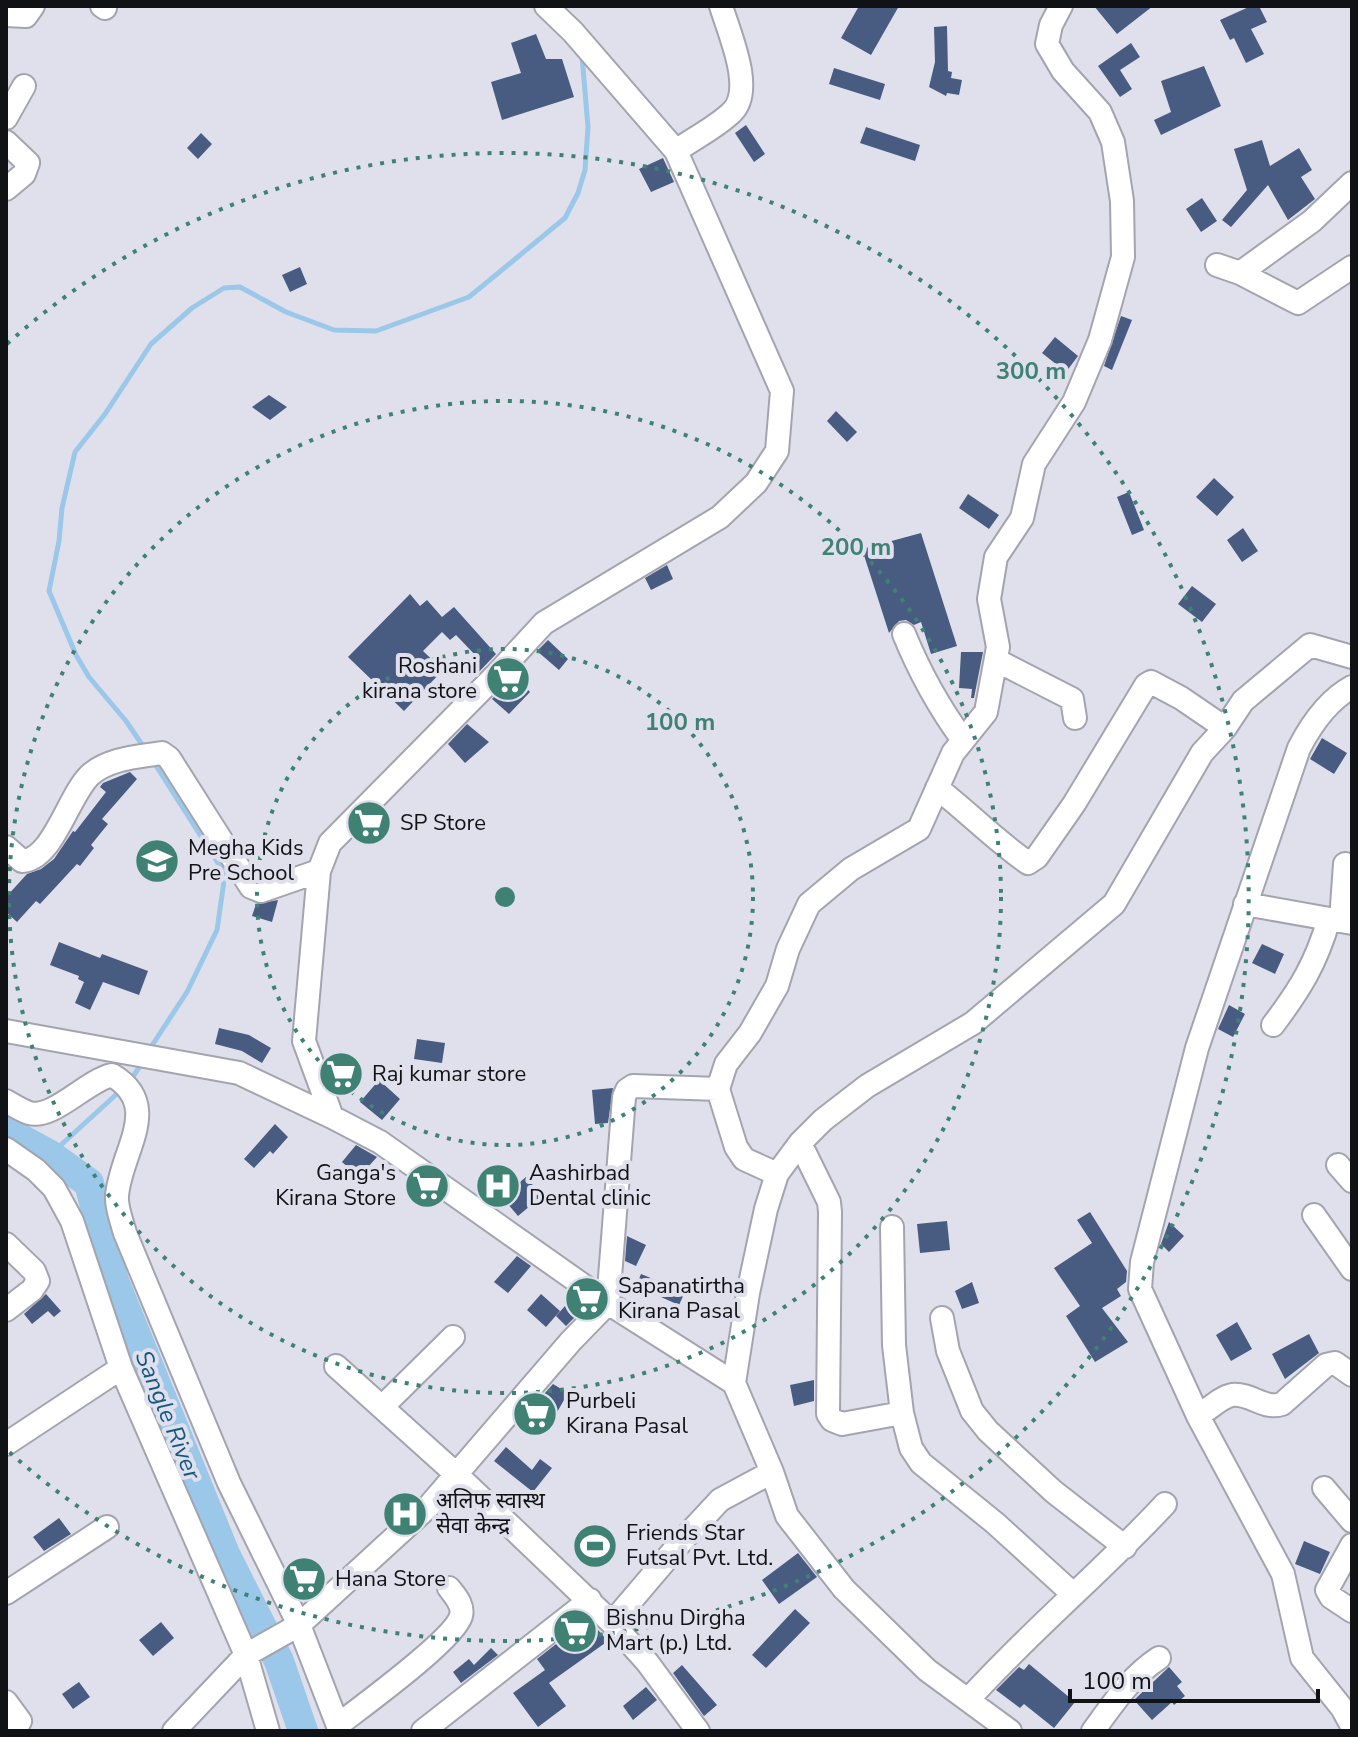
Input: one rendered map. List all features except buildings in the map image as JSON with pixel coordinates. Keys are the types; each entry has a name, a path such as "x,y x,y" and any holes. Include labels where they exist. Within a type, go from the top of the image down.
{"street":[{"path":"6,15 26,16 33,6"},
{"path":"332,1117 304,1041 319,871 330,843 544,623 720,517 756,483 777,451 782,391 676,151 573,32 546,6"},
{"path":"676,151 733,112 740,100 742,80 721,6"},
{"path":"777,1174 744,1159 736,1147 718,1089 726,1064 750,1033 777,986 788,949 809,904 851,869 919,829 953,753 986,712 998,647 989,599 996,557 1022,518 1034,464 1074,402 1100,340 1123,257 1122,201 1113,142 1100,112 1063,71 1047,44 1051,25 1061,6"},
{"path":"6,118 24,86"},
{"path":"6,142 28,163 24,174 6,189"},
{"path":"1240,273 1312,221 1352,183"},
{"path":"1217,265 1240,273 1298,303 1352,267"},
{"path":"904,634 921,675 963,740"},
{"path":"1010,1731 927,1670 844,1589 787,1516 734,1383 748,1293 777,1174 800,1143 823,1120 867,1086 973,1023 1114,904 1202,753 1225,728 1243,701 1310,645 1352,657"},
{"path":"996,660 1072,699 1075,718"},
{"path":"937,788 971,814 1006,848 1028,863 1037,857 1074,804 1146,685 1151,682 1181,698 1225,728"},
{"path":"1352,687 1335,696 1299,748 1197,1048 1142,1262 1140,1289 1198,1416 1283,1574 1302,1658 1342,1708 1352,1726"},
{"path":"6,847 22,861 39,856 91,774 116,761 162,753 169,758 251,887 261,891 319,871"},
{"path":"1273,1025 1341,920 1345,864"},
{"path":"1245,904 1341,920"},
{"path":"6,1031 239,1073 332,1117 380,1142 608,1303 734,1383"},
{"path":"6,1101 30,1114 45,1114 100,1078 112,1075 127,1084 138,1106 137,1124 117,1197 125,1233 229,1483 339,1728 450,1633 462,1610 459,1600 449,1588"},
{"path":"174,1731 250,1652 294,1627 409,1525 608,1303 627,1090 633,1086 718,1089"},
{"path":"800,1143 829,1202 828,1414 832,1420 842,1424 902,1413"},
{"path":"6,1149 36,1170 54,1188 72,1221 121,1368 250,1652 268,1731"},
{"path":"1314,1215 1352,1269"},
{"path":"892,1227 894,1345 902,1413 911,1448 921,1463 995,1523 1073,1594"},
{"path":"6,1244 34,1271 38,1281 32,1290 6,1310"},
{"path":"942,1318 948,1351 972,1411 988,1431 1054,1492 1125,1547"},
{"path":"382,1407 453,1337"},
{"path":"1198,1416 1230,1395 1249,1397 1274,1407 1282,1404 1326,1365 1335,1363 1352,1375"},
{"path":"336,1366 590,1600 647,1662 698,1731"},
{"path":"6,1444 121,1368"},
{"path":"612,1623 720,1500 772,1472"},
{"path":"1324,1488 1352,1521"},
{"path":"968,1700 1165,1504"},
{"path":"6,1593 107,1527"},
{"path":"1352,1545 1327,1590 1331,1597 1352,1611"},
{"path":"423,1731 590,1600"},
{"path":"1093,1731 1120,1695 1148,1665 1159,1658"},
{"path":"6,1702 20,1721 14,1731"}],"waterway":[{"path":"145,749 89,677 76,655 49,591 62,508 75,452 105,414 151,344 192,308 224,288 240,287 286,312 334,330 376,331 469,297 565,218 578,193 585,170 588,127 582,56"},
{"path":"149,1050 187,992 217,930 225,874 153,761"},
{"path":"130,1081 142,1063"},
{"path":"50,1155 120,1091"},
{"name":"Sangle River","path":"6,1131 50,1155 89,1183 114,1281 225,1554 279,1661 303,1731"}],"place":[{"name":"Roshani kirana store","path":"508,679"},
{"name":"SP Store","path":"369,823"},
{"name":"Megha Kids Pre School","path":"157,861"},
{"name":"Raj kumar store","path":"341,1074"},
{"name":"Ganga's Kirana Store","path":"427,1186"},
{"name":"Aashirbad Dental clinic","path":"498,1186"},
{"name":"Sapanatirtha Kirana Pasal","path":"587,1299"},
{"name":"Purbeli Kirana Pasal","path":"535,1414"},
{"name":"अलिफ स्वास्थ सेवा केन्द्र","path":"405,1514"},
{"name":"Friends Star Futsal Pvt. Ltd.","path":"595,1546"},
{"name":"Hana Store","path":"304,1579"},
{"name":"Bishnu Dirgha Mart (p.) Ltd.","path":"575,1631"}]}
